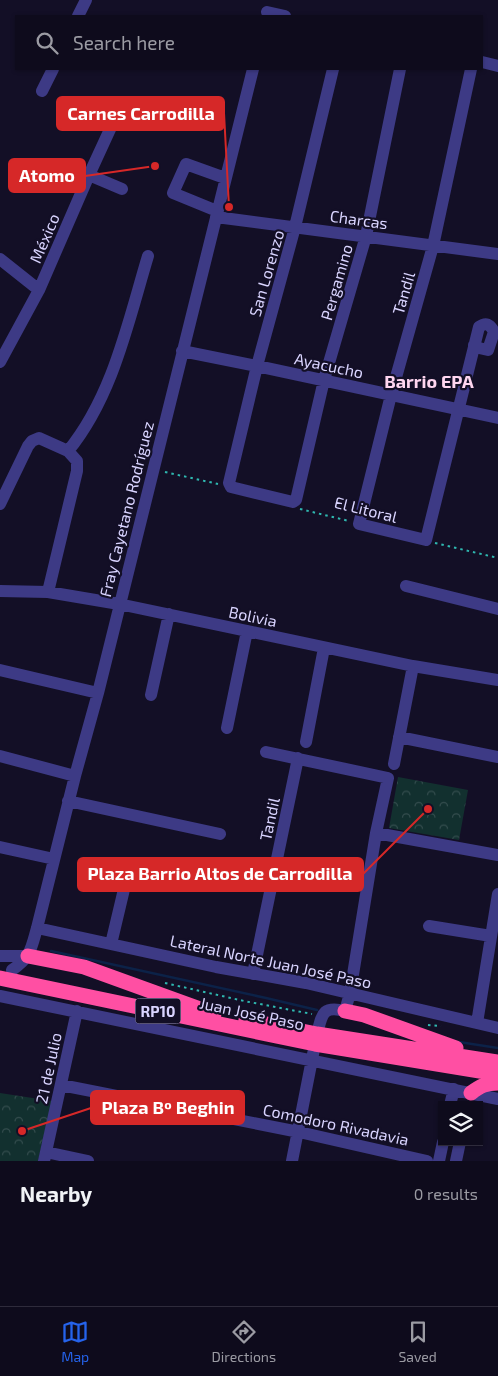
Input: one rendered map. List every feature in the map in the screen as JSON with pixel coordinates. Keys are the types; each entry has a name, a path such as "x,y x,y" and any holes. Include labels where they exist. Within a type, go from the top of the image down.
{"highway":[{"path":"28,956 84,967 214,1014"},
{"name":"Juan José Paso","path":"4,972 24,983 319,1028 498,1061"},
{"name":"Juan José Paso","path":"4,972 214,1014 319,1028 498,1074"},
{"path":"344,1010 498,1061"},
{"path":"470,1099 479,1086 498,1083"}],"street":[{"path":"78,15 86,0"},
{"path":"268,9 283,15"},
{"path":"483,62 498,66"},
{"path":"42,91 52,70"},
{"name":"Fray Cayetano Rodríguez","path":"28,956 32,947 68,801 98,693 152,469 253,70"},
{"name":"San Lorenzo","path":"230,486 257,366 295,227 332,70"},
{"name":"Pergamino","path":"294,501 324,380 366,236 400,70"},
{"name":"Tandil","path":"359,524 391,395 433,246 471,70"},
{"name":"México","path":"0,362 40,290 112,125"},
{"name":"Charcas","path":"225,178 186,164 173,193 217,214 295,227 498,254"},
{"path":"89,175 122,189"},
{"path":"68,451 82,434 108,384 148,256"},
{"path":"0,259 40,290"},
{"path":"426,540 474,345"},
{"name":"Ayacucho","path":"182,351 498,418"},
{"path":"0,504 32,441 39,438 68,451 77,462 77,471 48,592"},
{"path":"230,486 294,501"},
{"name":"El Litoral","path":"359,524 426,540"},
{"path":"406,586 498,609"},
{"name":"Bolivia","path":"0,591 48,592 119,604 413,666 498,680"},
{"path":"151,695 169,614"},
{"path":"227,728 246,632"},
{"path":"306,742 324,648"},
{"path":"394,764 413,666"},
{"path":"0,670 98,693"},
{"path":"399,737 498,757"},
{"path":"266,752 388,778 376,833 350,993 344,1010 330,1008 319,1028"},
{"path":"0,756 75,776"},
{"name":"Tandil","path":"253,974 298,758"},
{"path":"68,801 220,834"},
{"path":"376,833 498,855"},
{"path":"0,847 54,859"},
{"path":"111,944 130,864"},
{"path":"477,1023 498,894"},
{"path":"429,926 491,936"},
{"name":"Lateral Norte Juan José Paso","path":"37,928 328,988 498,1028"},
{"path":"0,956 28,956 24,963 4,972"},
{"path":"24,983 58,994 68,1000 77,1011"},
{"path":"292,1161 328,988"},
{"path":"0,996 454,1089 470,1099 498,1099"},
{"name":"21 de Julio","path":"45,1157 77,1011"},
{"name":"Comodoro Rivadavia","path":"61,1084 299,1132 427,1161"},
{"path":"451,1101 454,1089"},
{"path":"439,1161 442,1146"},
{"path":"456,1161 459,1146"},
{"path":"45,1157 88,1161"}],"path":[{"path":"152,469 230,486"},
{"name":"El Litoral","path":"294,501 299,508 359,524"},
{"path":"426,540 498,558"},
{"path":"159,982 244,1002 307,1012 312,1014 319,1028"}],"green space":[{"path":"398,777 468,790 459,840 389,828"},
{"path":"0,1093 52,1101 38,1161 0,1161"}],"waterway":[{"path":"51,951 317,1010"},
{"path":"459,1042 498,1048"}],"place":[{"name":"Atomo","path":"155,166"},
{"name":"Carnes Carrodilla","path":"229,207"},
{"name":"Plaza Barrio Altos de Carrodilla","path":"428,809"},
{"name":"Plaza Bº Beghin","path":"22,1131"}],"district":[{"name":"Barrio EPA","path":"429,381"}]}
